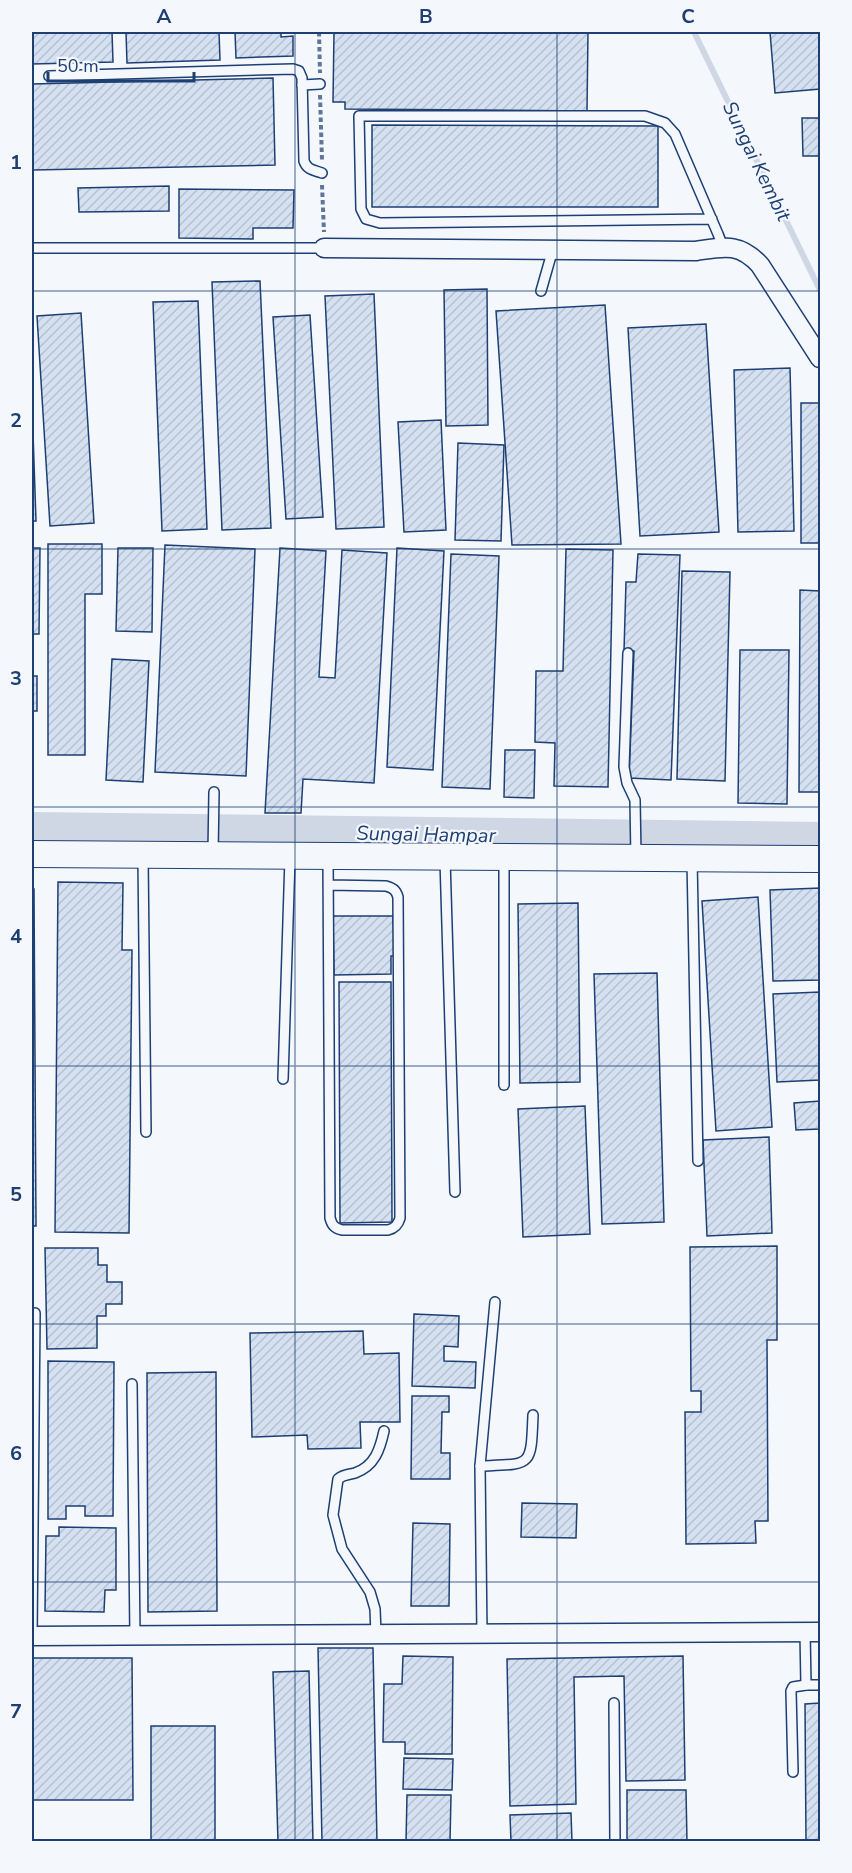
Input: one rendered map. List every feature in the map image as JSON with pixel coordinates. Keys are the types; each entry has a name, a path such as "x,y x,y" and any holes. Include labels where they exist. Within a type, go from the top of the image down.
{"street":[{"path":"324,248 696,251 734,247 753,257 760,265 820,358"},
{"path":"32,854 143,855 213,849 290,856 636,855 692,860 820,860"},
{"path":"32,1636 813,1632"}],"lane":[{"path":"49,76 293,69 299,72 302,78 304,161 310,169 322,173"},
{"path":"302,85 320,84"},
{"path":"712,219 380,223 366,219 361,208 359,116 645,116 665,123 675,134 712,219 723,247"},
{"path":"32,248 324,248"},
{"path":"541,291 552,249"},
{"path":"628,653 624,768 627,783 635,800 636,855"},
{"path":"213,849 214,792"},
{"path":"143,855 146,1131"},
{"path":"283,1079 290,856"},
{"path":"328,856 328,885 330,1218 331,1224 342,1230 388,1230 399,1224 400,1218 398,897 392,887 328,885"},
{"path":"445,856 455,1192"},
{"path":"504,856 504,1085"},
{"path":"692,860 698,1161"},
{"path":"482,1634 480,1466 495,1302"},
{"path":"32,1636 35,1313"},
{"path":"132,1384 135,1635"},
{"path":"480,1466 515,1465 530,1456 533,1415"},
{"path":"376,1634 375,1609 370,1592 342,1549 333,1515 338,1479 344,1474 360,1471 372,1462 380,1450 384,1431"},
{"path":"806,1685 813,1632"},
{"path":"793,1772 791,1691 793,1687 820,1685"},
{"path":"614,1703 615,1842"}],"path":[{"path":"319,32 324,248"}],"building":[{"path":"32,32 112,32 113,62 32,64"},
{"path":"126,32 219,32 220,60 127,63"},
{"path":"235,32 281,32 281,37 293,36 293,56 236,58"},
{"path":"334,32 588,32 587,111 345,109 345,102 333,102"},
{"path":"770,32 820,32 820,89 775,93"},
{"path":"273,78 275,165 33,170 32,84"},
{"path":"802,118 820,118 820,189 819,156 803,156"},
{"path":"372,125 658,126 658,207 372,207"},
{"path":"169,186 169,211 79,212 78,188"},
{"path":"179,189 294,190 293,228 253,228 253,239 179,238"},
{"path":"260,281 271,528 222,530 212,282"},
{"path":"487,289 488,425 446,426 444,290"},
{"path":"374,294 384,527 336,529 325,296"},
{"path":"198,301 207,529 162,531 153,302"},
{"path":"605,305 621,544 512,545 496,311"},
{"path":"81,313 94,523 50,526 37,316"},
{"path":"310,315 323,517 286,519 273,317"},
{"path":"706,324 719,532 640,536 628,328"},
{"path":"790,368 794,531 738,532 734,370"},
{"path":"32,403 36,521 32,521"},
{"path":"801,403 820,403 820,543 801,543"},
{"path":"441,420 446,530 404,532 398,422"},
{"path":"458,443 504,445 501,541 455,540"},
{"path":"48,544 102,544 102,594 85,594 85,755 48,755"},
{"path":"165,545 255,549 246,776 155,772"},
{"path":"32,548 40,548 39,634 32,634"},
{"path":"118,548 153,548 152,632 116,631"},
{"path":"280,548 326,551 319,677 335,678 342,550 387,553 374,783 303,779 301,813 265,813"},
{"path":"397,548 444,551 433,770 387,767"},
{"path":"566,549 613,550 608,787 554,786 555,743 535,742 536,671 563,671"},
{"path":"451,554 499,556 490,789 442,787"},
{"path":"638,554 680,555 671,780 629,778 634,651 624,651 626,582 636,582"},
{"path":"682,571 730,572 725,781 677,779"},
{"path":"800,590 820,591 820,792 799,792"},
{"path":"740,650 789,650 787,804 738,803"},
{"path":"112,659 149,661 143,782 106,780"},
{"path":"32,676 37,676 37,711 32,711"},
{"path":"505,750 535,750 534,798 504,797"},
{"path":"58,882 123,883 122,950 132,950 129,1233 55,1232"},
{"path":"820,888 820,980 773,981 770,890"},
{"path":"32,889 34,889 36,1226 32,1226"},
{"path":"758,897 772,1127 716,1131 702,901"},
{"path":"578,903 580,1082 520,1083 518,904"},
{"path":"333,916 393,916 395,956 391,956 391,974 334,975"},
{"path":"657,973 664,1222 602,1224 594,974"},
{"path":"339,982 391,982 392,1222 340,1223"},
{"path":"820,992 820,1080 777,1082 773,994"},
{"path":"820,1101 820,1129 796,1130 794,1103"},
{"path":"585,1106 590,1234 523,1237 518,1109"},
{"path":"769,1137 772,1233 707,1236 703,1140"},
{"path":"777,1246 777,1340 767,1340 768,1521 755,1521 756,1543 686,1544 685,1412 701,1412 701,1391 691,1391 690,1247"},
{"path":"45,1248 98,1248 98,1265 107,1265 107,1282 122,1282 122,1304 106,1304 106,1316 97,1316 97,1348 47,1349"},
{"path":"414,1314 459,1316 458,1347 444,1346 444,1361 476,1362 475,1388 412,1386"},
{"path":"363,1331 364,1354 399,1353 400,1422 360,1422 361,1448 308,1449 307,1435 252,1437 250,1333"},
{"path":"48,1361 114,1362 113,1516 85,1516 85,1506 66,1506 66,1519 48,1519"},
{"path":"216,1372 217,1611 148,1612 147,1373"},
{"path":"412,1396 449,1396 449,1412 442,1412 441,1453 450,1453 450,1479 411,1479"},
{"path":"522,1503 577,1504 576,1538 521,1537"},
{"path":"413,1523 450,1524 449,1606 411,1606"},
{"path":"59,1527 116,1528 116,1590 105,1590 104,1612 45,1611 46,1536 59,1536"},
{"path":"318,1648 373,1648 377,1842 322,1842"},
{"path":"403,1656 453,1657 452,1754 405,1754 405,1742 383,1742 384,1684 402,1684"},
{"path":"683,1656 685,1780 626,1781 624,1676 574,1677 576,1804 510,1806 507,1659"},
{"path":"32,1658 132,1658 133,1800 32,1800"},
{"path":"309,1671 313,1842 278,1842 273,1672"},
{"path":"820,1703 820,1842 806,1842 805,1704"},
{"path":"151,1726 215,1726 215,1842 151,1842"},
{"path":"404,1758 453,1759 452,1790 403,1789"},
{"path":"627,1790 686,1790 687,1842 627,1842"},
{"path":"407,1795 451,1795 450,1842 406,1842"},
{"path":"571,1813 572,1842 511,1842 510,1815"}],"waterway":[{"name":"Sungai Kembit","path":"694,32 820,290"},
{"name":"Sungai Hampar","path":"32,829 820,839"}]}
